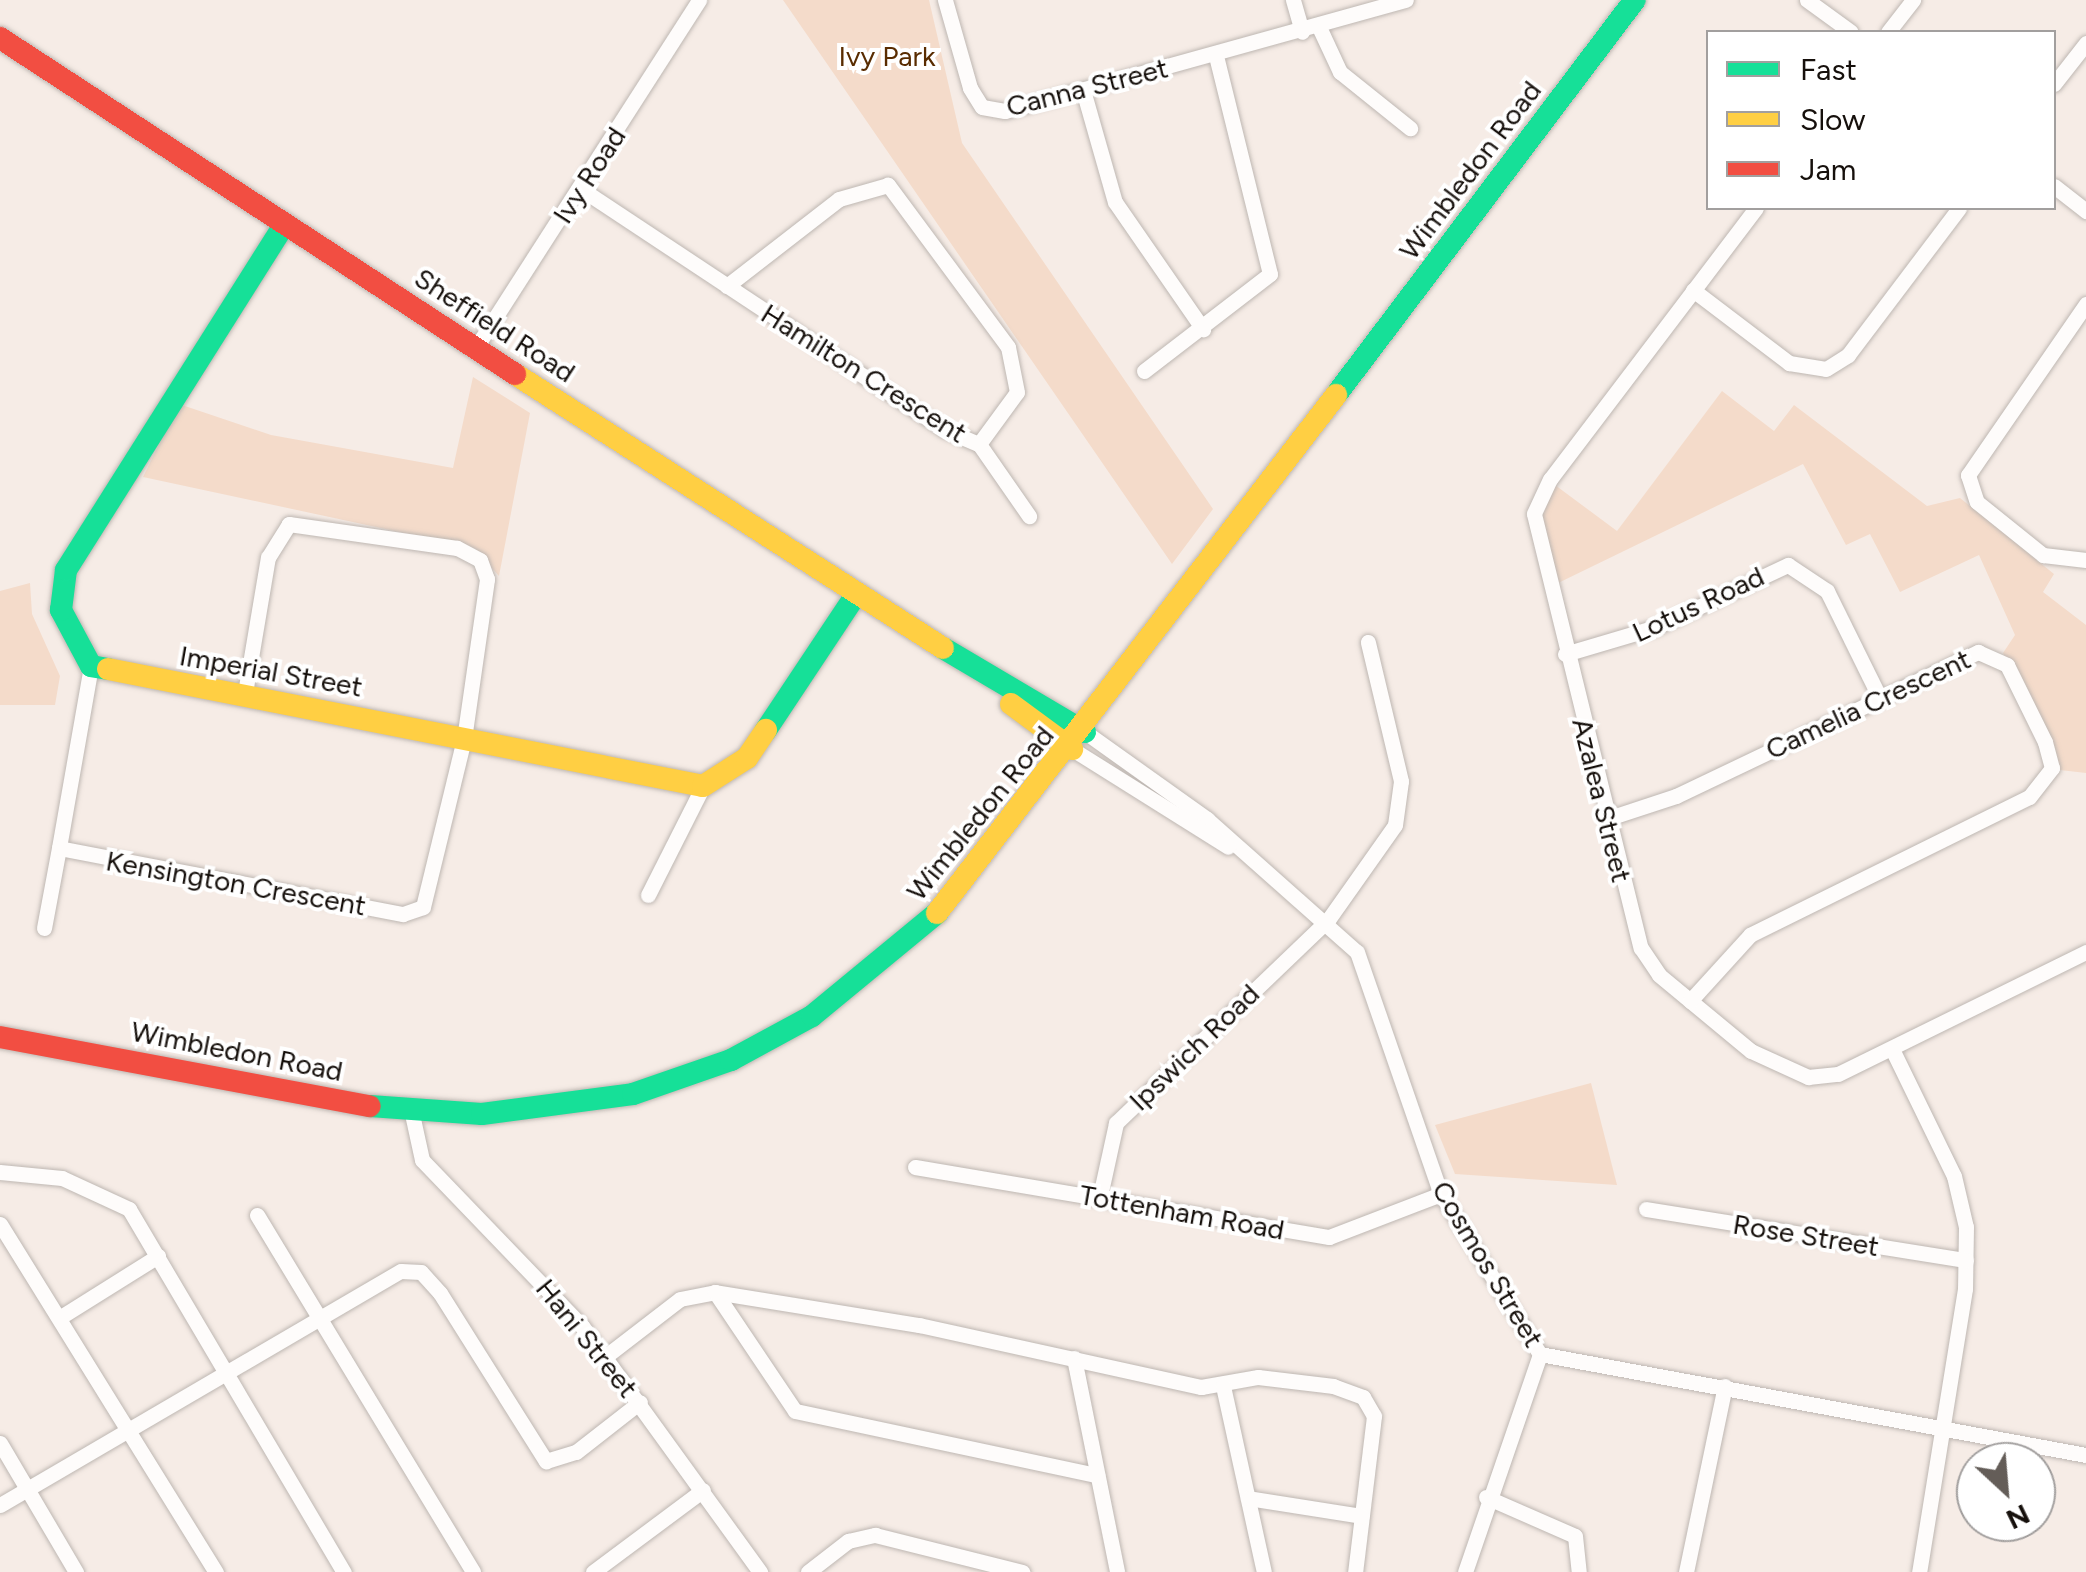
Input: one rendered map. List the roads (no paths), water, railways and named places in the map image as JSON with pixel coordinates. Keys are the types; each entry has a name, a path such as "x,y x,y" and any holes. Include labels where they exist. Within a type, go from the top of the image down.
{"street":[{"name":"Ivy Road","path":"475,348 700,0"},
{"name":"Canna Street","path":"945,0 982,106 1004,110 1216,56 1406,0"},
{"path":"1293,0 1302,32"},
{"name":"Wimbledon Road","path":"0,1037 412,1114 522,1112 633,1094 764,1044 851,990 928,925 1078,741 1635,0"},
{"path":"1807,0 1848,30"},
{"path":"1890,30 1913,0"},
{"path":"1319,27 1340,72 1410,128"},
{"name":"Sheffield Road","path":"0,38 1078,741"},
{"path":"2056,81 2086,42"},
{"path":"1144,371 1254,294 1271,262 1216,56"},
{"path":"1083,90 1115,202 1203,329"},
{"name":"Hamilton Crescent","path":"580,189 728,286 979,444 1011,403 1017,370 888,185 839,199 728,286"},
{"path":"2056,188 2086,211"},
{"name":"Azalea Street","path":"1754,210 1537,501 1532,534 1642,948 1690,1001 1792,1075 1838,1074 2086,952"},
{"path":"1692,290 1790,363 1826,370 1848,355 1957,210"},
{"path":"44,928 91,666 61,610 66,570 285,224"},
{"path":"2086,304 1968,475 1977,502 2042,555 2086,560"},
{"path":"979,444 1029,516"},
{"path":"245,693 278,531 304,521 456,548 480,560 487,579 464,739"},
{"name":"Lotus Road","path":"1565,654 1656,626 1788,565 1827,592 1878,694"},
{"path":"648,896 703,786 746,758 855,596"},
{"name":"Ipswich Road","path":"1100,1196 1116,1122 1328,920 1402,808 1368,642"},
{"name":"Camelia Crescent","path":"1606,819 1676,796 1957,657 1998,656 2046,742 2047,780 1750,935 1690,1001"},
{"name":"Imperial Street","path":"91,666 245,693 703,786"},
{"name":"Kensington Crescent","path":"59,848 415,912 433,889 464,739"},
{"name":"Cosmos Street","path":"1078,741 1254,860 1328,920 1365,966 1441,1194 1540,1354 2086,1455"},
{"path":"1892,1048 1960,1192 1966,1260 1919,1572"},
{"name":"Hani Street","path":"412,1114 422,1160 606,1356 760,1572"},
{"name":"Tottenham Road","path":"915,1167 1343,1238 1441,1194"},
{"path":"0,1172 107,1192 158,1256 344,1572"},
{"name":"Rose Street","path":"1646,1209 1966,1260"},
{"path":"257,1215 473,1572"},
{"path":"0,1224 216,1572"},
{"path":"59,1318 158,1256"},
{"path":"0,1505 222,1370 390,1274 421,1272 546,1461 576,1452 640,1402"},
{"path":"606,1356 680,1300 715,1292 1223,1386 1258,1377 1363,1398 1375,1434 1354,1572"},
{"path":"715,1292 794,1411 1097,1475"},
{"path":"1464,1572 1486,1497 1540,1354"},
{"path":"1074,1358 1117,1572"},
{"path":"1223,1386 1264,1572"},
{"path":"1686,1572 1725,1386"},
{"path":"0,1443 76,1572"},
{"path":"593,1572 611,1566 703,1490"},
{"path":"1486,1497 1575,1536 1579,1572"},
{"path":"1248,1498 1362,1516"},
{"path":"808,1572 848,1541 875,1536 1022,1572"}],"park label":[{"name":"Ivy Park","path":"887,56"}]}
